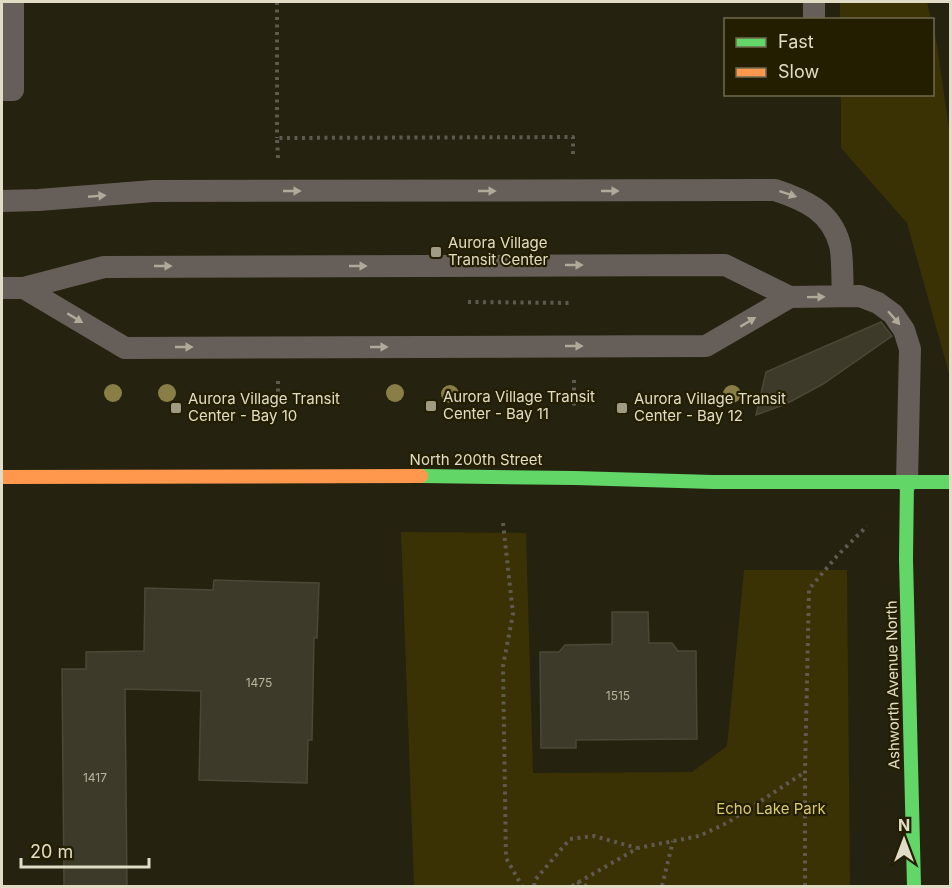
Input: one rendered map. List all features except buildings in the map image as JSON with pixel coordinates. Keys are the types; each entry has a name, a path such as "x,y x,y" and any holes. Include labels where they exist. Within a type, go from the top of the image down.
{"street":[{"name":"North 200th Street","path":"2,477 423,476 575,477 713,482 951,482"},
{"name":"Ashworth Avenue North","path":"907,482 906,559 914,886"}],"lane":[{"path":"2,90 13,90 13,2"},
{"path":"814,2 814,18"},
{"path":"2,201 153,191 775,190 797,197 817,208 832,224 841,246 843,296"},
{"path":"2,288 24,288 105,267 725,265 790,297 860,296 878,303 893,314 904,330 910,348 907,482"},
{"path":"24,288 125,348 706,346 790,297"}],"path":[{"path":"277,2 278,138"},
{"path":"806,886 809,589 907,482"},
{"path":"503,523 513,614 503,666 506,858 522,886"},
{"path":"572,886 638,848 699,836 727,823 806,772"},
{"path":"534,886 535,880 570,839 594,836 638,848"},
{"path":"662,886 673,841"},
{"path":"577,882 587,886"}],"green space":[{"path":"840,2 927,2 931,18 840,18"},
{"path":"934,31 950,135 950,377 907,223 841,148 841,96 934,96"},
{"name":"Echo Lake Park","path":"401,532 526,533 533,773 692,772 727,746 744,570 847,570 850,886 414,886"}],"traffic: fast":[{"path":"421,476 713,482 950,482"},
{"path":"907,482 906,559 914,886"}],"traffic: slow":[{"path":"2,477 421,476"}],"place":[{"name":"Aurora Village Transit Center","path":"436,252"},
{"name":"Aurora Village Transit Center - Bay 11","path":"431,406"},
{"name":"Aurora Village Transit Center - Bay 10","path":"176,408"},
{"name":"Aurora Village Transit Center - Bay 12","path":"622,408"}]}
